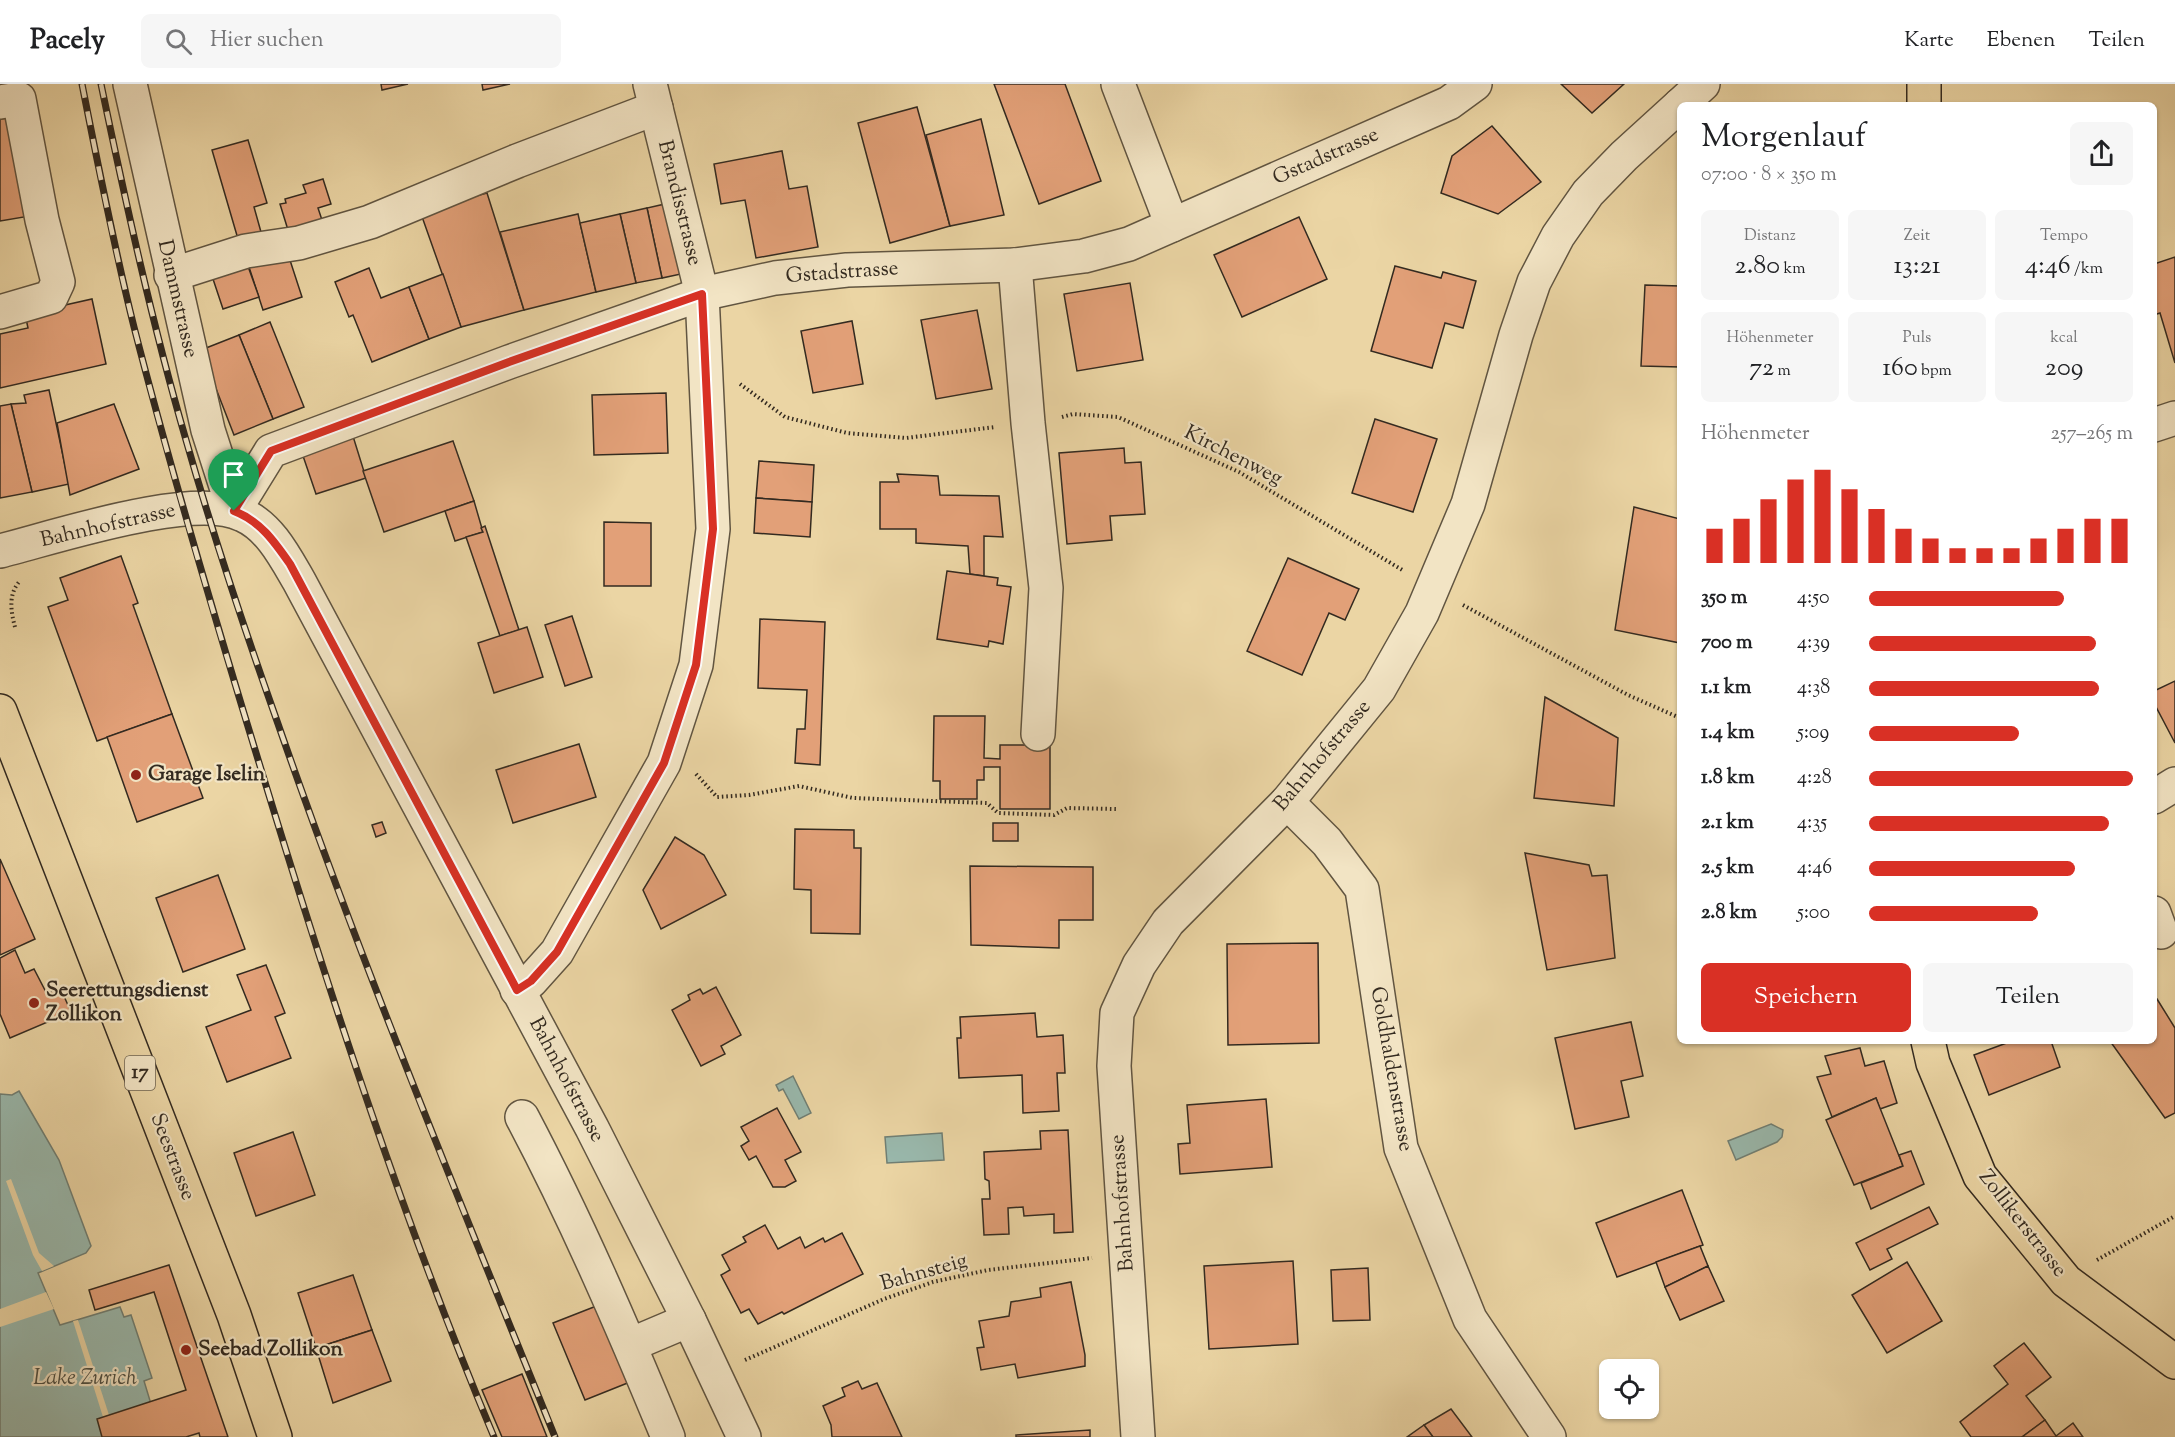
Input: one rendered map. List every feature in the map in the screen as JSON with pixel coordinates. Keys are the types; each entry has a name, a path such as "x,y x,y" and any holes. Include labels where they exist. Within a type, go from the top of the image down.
{"main road":[{"path":"1924,84 1924,102"},
{"name":"Seestrasse","path":"0,711 230,1304 275,1437"},
{"name":"Zollikerstrasse","path":"1929,1044 1932,1063 1980,1176 2066,1281 2175,1362"}],"street":[{"name":"Dammstrasse","path":"130,84 171,275 208,430 234,511"},
{"path":"1118,84 1172,225"},
{"name":"Gstadstrasse","path":"234,511 271,451 509,362 702,294 775,278 847,270 1015,265 1084,256 1129,244 1449,103 1475,84"},
{"name":"Bahnhofstrasse","path":"1683,102 1703,84"},
{"path":"171,275 246,251 298,243 370,222 517,161 653,96"},
{"name":"Brandisstrasse","path":"517,990 531,981 557,952 664,763 696,665 713,529 702,294 653,96"},
{"path":"0,102 19,99 42,220 58,282 51,297 0,312"},
{"name":"Bahnhofstrasse","path":"1138,1437 1114,1066 1117,1013 1139,965 1168,922 1287,802 1379,688 1422,613 1468,504 1516,335 1539,273 1558,236 1588,193 1624,156 1677,108"},
{"path":"1015,265 1028,423 1046,588 1038,734"},
{"path":"2157,425 2175,418"},
{"name":"Bahnhofstrasse","path":"0,551 120,520 197,507 234,511 257,524 269,535 290,564 592,1128 689,1320 744,1437"},
{"path":"2157,795 2175,784"},
{"name":"Goldhaldenstrasse","path":"1287,802 1327,842 1362,889 1401,1148 1470,1319 1549,1437"},
{"path":"522,1117 548,1166 630,1345 668,1437"},
{"path":"630,1345 689,1320"}],"path":[{"name":"Kirchenweg","path":"737,382 785,417 847,433 906,438 1028,423 1073,414 1118,417 1239,472 1433,589 1628,695 1677,717"},
{"path":"15,627 12,615 12,596 15,587 27,576"},
{"path":"694,772 717,797 748,795 799,786 853,798 987,803 998,813 1054,815 1066,808 1116,809"},
{"path":"2104,1256 2175,1216"},
{"name":"Bahnsteig","path":"742,1361 884,1299 933,1282 988,1270 1126,1253"}],"water":[{"path":"793,1076 811,1113 799,1119 783,1089 779,1091 776,1085"},
{"name":"Lake Zurich","path":"19,1091 59,1160 91,1246 86,1253 38,1273 60,1325 120,1307 124,1317 131,1315 152,1378 144,1381 161,1437 0,1437 0,1094 12,1095"},
{"path":"1771,1124 1783,1130 1782,1137 1777,1142 1736,1160 1728,1141"},
{"path":"942,1133 944,1160 887,1163 885,1137"}],"pier":[{"path":"11,1179 39,1253 54,1266 42,1271 33,1255 6,1181"},
{"path":"46,1292 54,1309 0,1327 0,1309"},
{"path":"78,1320 109,1415 103,1417 73,1321"}],"building":[{"path":"381,84 408,84 382,90"},
{"path":"482,84 510,84 483,90"},
{"path":"994,84 1065,84 1101,181 1039,204"},
{"path":"1561,84 1624,84 1592,113"},
{"path":"917,107 950,226 890,243 858,123"},
{"path":"14,117 30,216 0,221 0,119"},
{"path":"981,119 1004,215 950,226 926,135"},
{"path":"1492,126 1541,182 1498,214 1441,193 1452,156"},
{"path":"248,140 267,203 254,207 261,232 238,239 212,150"},
{"path":"782,151 789,189 807,186 818,247 756,258 745,200 721,204 714,164"},
{"path":"323,179 331,204 318,208 322,220 288,230 280,204 286,203 285,199 306,193 303,185"},
{"path":"487,193 524,310 461,327 420,211"},
{"path":"665,204 681,274 662,278 647,208"},
{"path":"647,208 662,278 636,283 620,214"},
{"path":"578,214 596,292 524,310 500,232"},
{"path":"620,214 636,283 596,292 580,223"},
{"path":"1299,217 1327,279 1242,317 1214,255"},
{"path":"287,251 302,297 263,310 248,264"},
{"path":"2175,257 2175,363 2160,313 2157,314 2157,263"},
{"path":"245,258 259,297 223,309 210,270"},
{"path":"1395,266 1441,278 1443,272 1476,281 1463,328 1445,323 1432,368 1371,351"},
{"path":"369,268 381,298 409,287 429,339 372,362 353,315 349,317 335,282"},
{"path":"443,274 461,327 429,339 409,287"},
{"path":"1130,283 1143,360 1077,371 1064,294"},
{"path":"1645,285 1677,286 1677,367 1641,366"},
{"path":"92,299 106,364 0,388 0,334 28,328 25,314"},
{"path":"977,310 992,389 936,399 921,320"},
{"path":"852,321 863,384 813,393 801,331"},
{"path":"270,322 304,407 273,419 239,335"},
{"path":"239,335 273,419 234,435 201,350"},
{"path":"49,390 69,484 32,492 11,404 26,403 24,395"},
{"path":"666,393 668,453 594,455 592,395"},
{"path":"11,404 32,492 0,498 0,406"},
{"path":"114,404 139,469 70,495 57,423"},
{"path":"1375,419 1437,439 1413,512 1352,493"},
{"path":"352,433 366,478 316,494 301,450"},
{"path":"453,441 474,501 384,532 363,471"},
{"path":"1124,448 1125,463 1141,462 1145,514 1110,516 1112,540 1067,544 1059,453"},
{"path":"759,461 814,465 812,502 756,498"},
{"path":"897,474 938,476 940,495 999,496 1003,537 984,536 984,576 970,574 968,546 916,543 916,529 880,529 880,482 899,482"},
{"path":"756,498 812,502 810,537 754,533"},
{"path":"474,501 483,532 455,541 445,511"},
{"path":"1634,507 1677,518 1677,642 1615,630"},
{"path":"604,522 651,523 651,586 604,586"},
{"path":"485,526 519,630 500,636 466,537 483,532 481,528"},
{"path":"121,556 138,603 133,605 172,714 97,741 48,607 68,600 60,578"},
{"path":"1288,558 1359,589 1345,620 1329,613 1302,675 1247,651"},
{"path":"947,571 998,578 997,585 1011,587 1003,644 989,641 988,647 937,639"},
{"path":"572,616 592,677 565,686 545,625"},
{"path":"760,619 825,622 820,765 795,763 797,729 805,729 807,690 758,688"},
{"path":"527,627 543,677 494,693 478,643"},
{"path":"2175,681 2175,743 2157,709 2157,690"},
{"path":"1545,697 1618,738 1614,806 1534,798"},
{"path":"172,714 203,798 137,822 107,737"},
{"path":"934,716 985,716 984,758 1000,759 1000,745 1050,745 1050,809 1000,809 1000,767 984,767 984,780 977,780 977,799 940,799 940,781 933,781"},
{"path":"579,744 596,797 513,823 496,770"},
{"path":"382,822 386,833 376,837 372,825"},
{"path":"993,823 1018,823 1018,841 993,841"},
{"path":"795,829 854,830 854,848 861,848 860,934 811,933 811,890 794,889"},
{"path":"675,837 704,855 726,895 661,929 643,890"},
{"path":"1525,853 1589,865 1592,876 1607,875 1615,958 1547,970"},
{"path":"0,859 35,939 0,955"},
{"path":"970,866 1093,867 1093,920 1059,920 1059,948 971,945"},
{"path":"218,875 245,949 183,972 156,898"},
{"path":"1318,943 1319,1043 1228,1045 1227,944"},
{"name":"Seerettungsdienst Zollikon","path":"15,950 25,973 34,969 47,994 60,987 71,1012 10,1038 0,1014 0,958"},
{"path":"266,965 285,1013 275,1017 291,1058 227,1082 206,1027 251,1010 237,975"},
{"path":"716,987 741,1035 721,1046 725,1054 701,1066 672,1010 690,1000 688,995 700,989 703,994"},
{"path":"2157,999 2175,1028 2175,1113 2165,1118 2112,1044 2157,1044"},
{"path":"1035,1013 1037,1037 1063,1035 1065,1073 1057,1073 1059,1111 1023,1113 1022,1075 959,1078 957,1038 961,1038 960,1017"},
{"path":"1631,1022 1643,1076 1621,1081 1629,1117 1575,1129 1555,1038"},
{"path":"2004,1044 2052,1044 2060,1067 1989,1095 1974,1055"},
{"path":"1860,1048 1865,1066 1884,1061 1897,1103 1880,1109 1876,1098 1832,1117 1817,1077 1831,1074 1825,1056"},
{"path":"1876,1098 1903,1166 1854,1185 1826,1120"},
{"path":"1266,1099 1272,1167 1180,1174 1178,1144 1190,1143 1187,1105"},
{"path":"777,1108 801,1152 785,1160 796,1181 785,1187 773,1187 756,1156 749,1160 741,1146 749,1141 741,1127"},
{"path":"1068,1130 1073,1232 1054,1233 1054,1214 1024,1216 1023,1207 1008,1208 1009,1234 984,1235 982,1199 990,1199 989,1181 985,1179 984,1152 1041,1149 1040,1131"},
{"path":"293,1132 315,1195 256,1216 234,1153"},
{"path":"1911,1151 1924,1184 1871,1209 1861,1183 1903,1166 1899,1155"},
{"path":"1682,1190 1703,1245 1617,1277 1596,1223"},
{"path":"1929,1207 1938,1224 1887,1249 1892,1259 1870,1270 1856,1243"},
{"path":"765,1225 778,1249 800,1237 805,1248 823,1238 825,1242 842,1233 863,1274 784,1314 782,1312 758,1324 749,1309 741,1313 721,1275 730,1270 722,1255 746,1242 743,1237"},
{"path":"1700,1246 1708,1266 1665,1287 1656,1262"},
{"path":"1293,1261 1298,1344 1209,1349 1204,1266"},
{"path":"1907,1262 1942,1321 1887,1353 1852,1295"},
{"name":"Seebad Zollikon","path":"169,1265 228,1437 200,1437 199,1433 186,1437 102,1437 97,1419 186,1390 154,1292 95,1310 89,1290"},
{"path":"1708,1266 1724,1301 1680,1320 1665,1287"},
{"path":"1368,1268 1370,1320 1333,1321 1331,1270"},
{"path":"353,1275 372,1330 316,1348 298,1293"},
{"path":"1071,1282 1085,1355 1085,1366 1018,1378 1015,1364 981,1370 977,1348 984,1347 979,1321 1009,1316 1011,1302 1041,1297 1040,1288"},
{"path":"604,1303 635,1380 585,1400 553,1323"},
{"path":"372,1330 391,1381 333,1403 316,1348"},
{"path":"2024,1343 2051,1377 2026,1396 2045,1420 2022,1437 1971,1437 1960,1422 2008,1384 1994,1366"},
{"path":"522,1374 547,1437 502,1437 482,1390"},
{"path":"858,1381 862,1389 877,1383 902,1437 832,1437 831,1425 823,1406 845,1396 842,1388"},
{"path":"1451,1409 1472,1437 1433,1437 1424,1425"},
{"path":"2045,1420 2056,1436 2073,1423 2083,1437 2022,1437"},
{"path":"1424,1425 1433,1437 1407,1437"},
{"path":"1090,1430 1090,1437 1016,1437 1016,1435"}],"railway":[{"path":"82,84 134,327 180,497 247,723 316,945 371,1111 430,1275 494,1437"},
{"path":"101,84 162,352 196,476 241,616 342,902 555,1437"}],"place":[{"name":"Garage Iselin","path":"136,775"},
{"name":"Seerettungsdienst Zollikon","path":"34,1003"},
{"name":"Seebad Zollikon","path":"186,1350"}],"route":[{"path":"702,294 713,529 696,665 664,763 557,952 531,981 517,990 290,564 269,535 245,515 234,511 271,451 509,362 702,294"}]}
